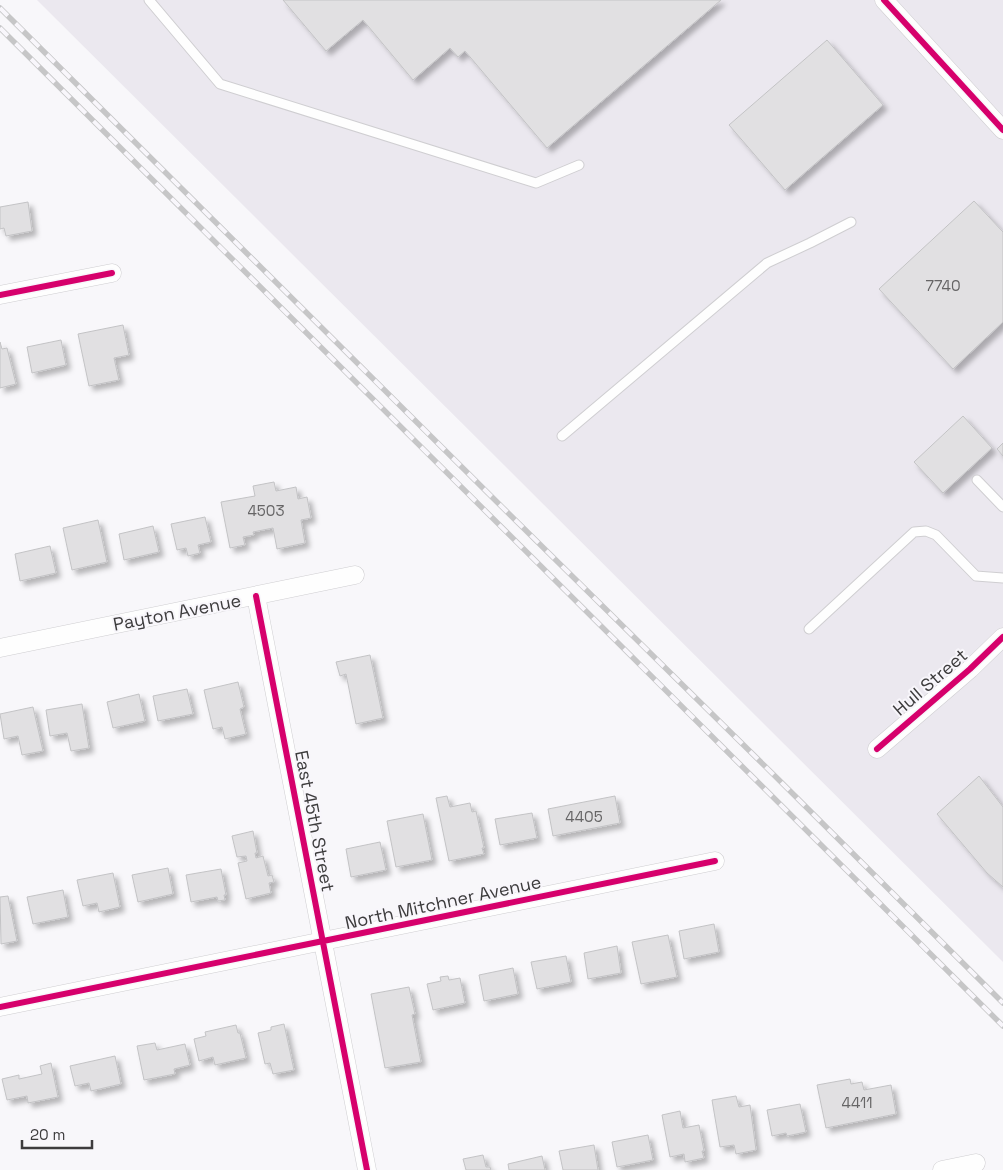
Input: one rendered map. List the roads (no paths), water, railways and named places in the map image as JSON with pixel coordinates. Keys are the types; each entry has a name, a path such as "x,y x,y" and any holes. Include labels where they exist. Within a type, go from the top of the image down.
{"street":[{"path":"884,0 1003,130"},
{"path":"0,295 112,273"},
{"name":"Payton Avenue","path":"0,648 355,575"},
{"name":"East 45th Street","path":"256,596 367,1170"},
{"name":"Hull Street","path":"877,749 1003,637"},
{"name":"North Mitchner Avenue","path":"0,1007 715,861"},
{"path":"942,1170 976,1163"}],"lane":[{"path":"149,0 220,84 536,183 579,165"},
{"path":"562,436 767,262 851,222"},
{"path":"977,480 1003,507"},
{"path":"809,628 914,532 926,531 936,535 976,576 1003,578"}],"railway":[{"path":"0,8 1003,1003"},
{"path":"0,28 1003,1026"}]}
